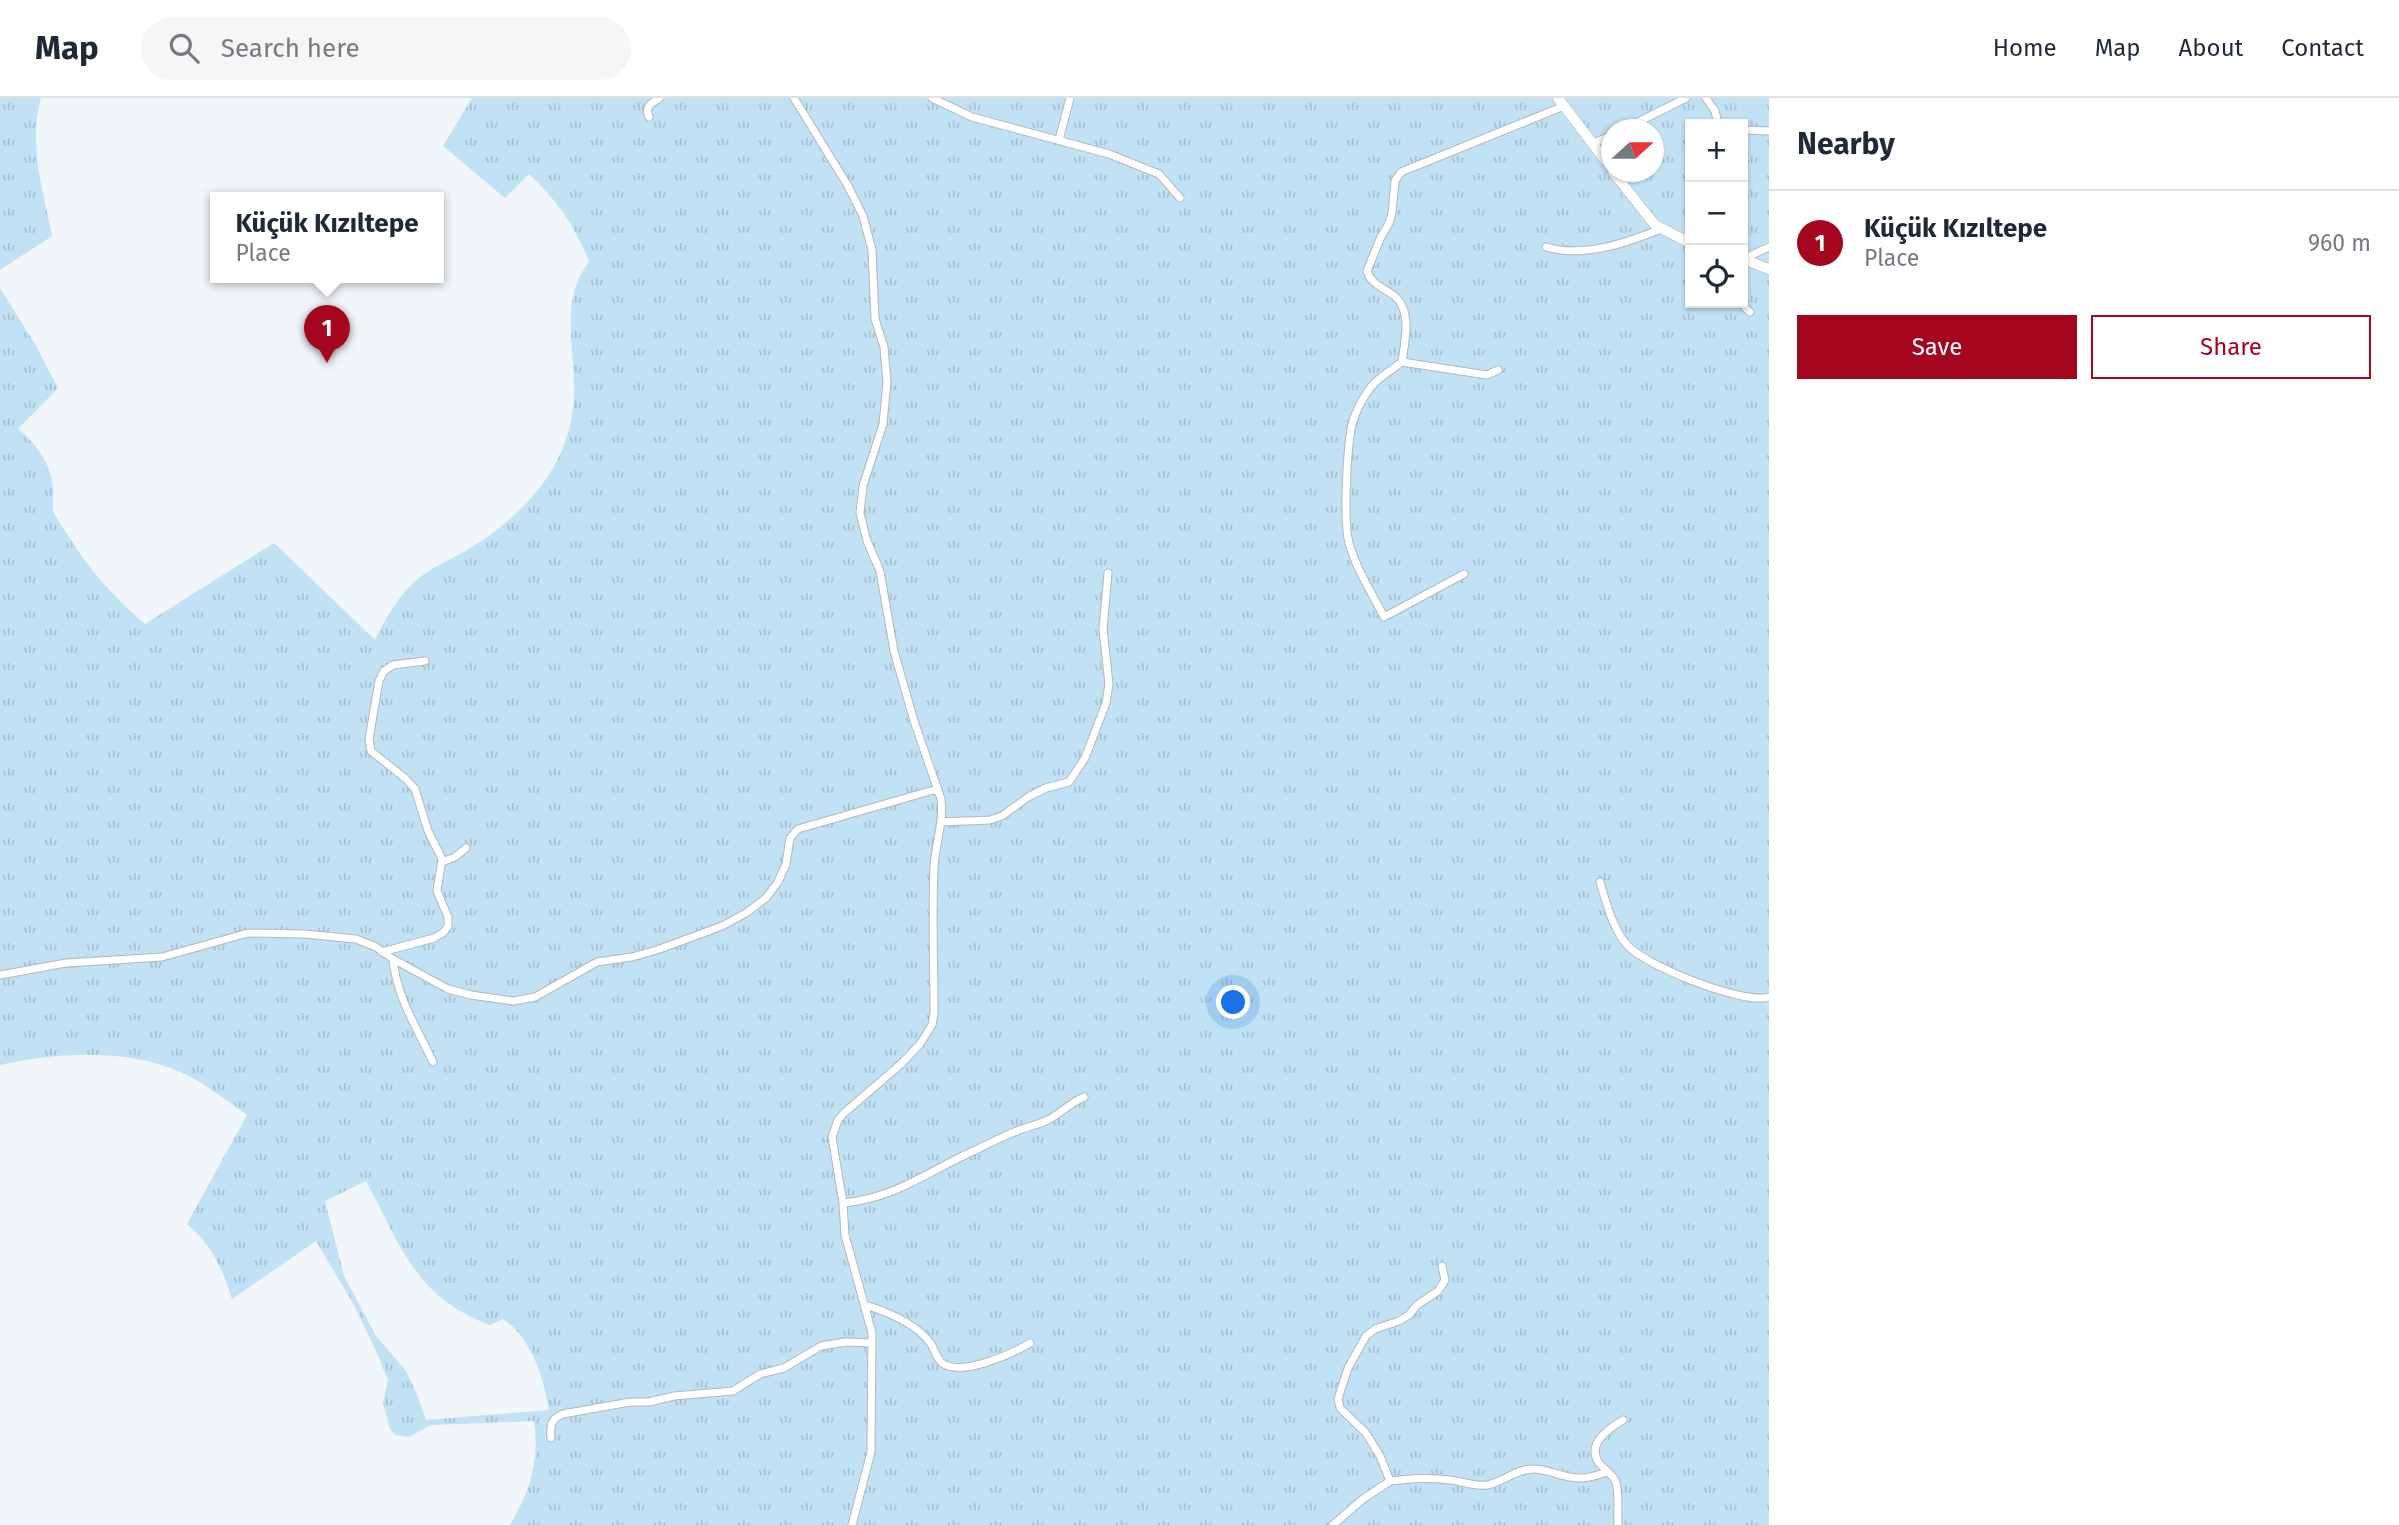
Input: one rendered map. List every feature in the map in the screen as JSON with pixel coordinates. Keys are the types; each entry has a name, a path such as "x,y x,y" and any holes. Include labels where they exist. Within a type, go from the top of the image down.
{"street":[{"path":"649,117 649,105 660,98"},
{"path":"794,98 858,206 872,250 874,320 884,347 887,382 883,424 863,486 860,513 867,541 880,571 894,651 942,809 934,867 932,1025 927,1035 901,1064 844,1113 834,1128 833,1146 843,1203 845,1235 865,1306 872,1343 870,1452 852,1525"},
{"path":"932,98 972,117 1109,154 1159,174 1180,198"},
{"path":"1059,141 1070,98"},
{"path":"1644,119 1686,98"},
{"path":"1706,98 1717,119"},
{"path":"1464,574 1384,617 1350,546 1347,532 1350,439 1354,419 1372,386 1402,362 1405,312 1393,295 1373,282 1367,271 1392,213 1397,176 1405,169 1461,146 1529,122 1561,102 1601,155"},
{"path":"1748,130 1769,131"},
{"path":"1592,144 1601,140"},
{"path":"1622,182 1655,225 1685,241"},
{"path":"1546,247 1577,252 1633,240 1661,229"},
{"path":"1748,257 1769,247"},
{"path":"1748,261 1769,269"},
{"path":"1745,308 1750,313"},
{"path":"1402,362 1486,375 1498,370"},
{"path":"941,822 990,820 1002,816 1046,788 1069,782 1085,758 1106,703 1109,684 1103,629 1108,573"},
{"path":"382,952 434,938 446,929 447,917 437,891 442,862 415,789 379,759 372,751 369,739 379,681 384,671 393,666 425,661"},
{"path":"0,975 66,963 162,957 248,933 356,939 448,989 513,1001 535,997 588,966 657,950 722,926 746,913 766,898 778,882 786,864 790,838 798,829 937,789"},
{"path":"442,862 455,857 466,848"},
{"path":"1600,882 1612,917 1624,941 1634,951 1704,986 1752,999 1769,997"},
{"path":"393,959 394,976 400,992 433,1062"},
{"path":"843,1203 859,1202 904,1187 977,1149 1021,1129 1038,1125 1068,1104 1084,1097"},
{"path":"1390,1481 1380,1456 1366,1433 1340,1408 1338,1399 1348,1368 1366,1336 1375,1329 1398,1321 1438,1291 1445,1280 1442,1266"},
{"path":"865,1306 901,1320 921,1334 931,1344 939,1360 952,1367 977,1365 1016,1352 1030,1343"},
{"path":"551,1438 551,1423 563,1414 674,1396 733,1391 760,1374 784,1368 821,1346 846,1342 872,1343"},
{"path":"1618,1525 1616,1485 1597,1460 1595,1450 1601,1436 1622,1420"},
{"path":"1333,1525 1363,1499 1390,1481 1420,1478 1450,1480 1475,1486 1487,1485 1532,1469 1569,1477 1589,1478 1607,1472"}],"green space":[{"path":"0,98 41,98 37,116 36,150 52,236 0,270"},
{"path":"472,98 1769,98 1769,1525 510,1525 532,1475 536,1449 534,1421 431,1425 409,1437 395,1435 390,1429 383,1403 388,1380 378,1355 354,1305 316,1241 232,1299 215,1258 203,1240 187,1224 247,1115 191,1077 139,1059 68,1055 0,1065 0,288 35,344 58,388 18,429 37,448 46,463 52,479 53,510 72,542 90,568 133,614 145,624 274,543 375,640 394,607 411,585 430,570 493,533 536,492 553,468 568,433 574,396 571,309 580,277 589,262 571,225 548,193 529,174 505,198 443,146","holes":["366,1181 401,1248 427,1284 444,1300 465,1313 490,1325 503,1319 522,1337 535,1359 549,1410 426,1420 406,1371 376,1336 344,1276 325,1201"]}],"place":[{"name":"Küçük Kızıltepe","path":"327,363"}]}
